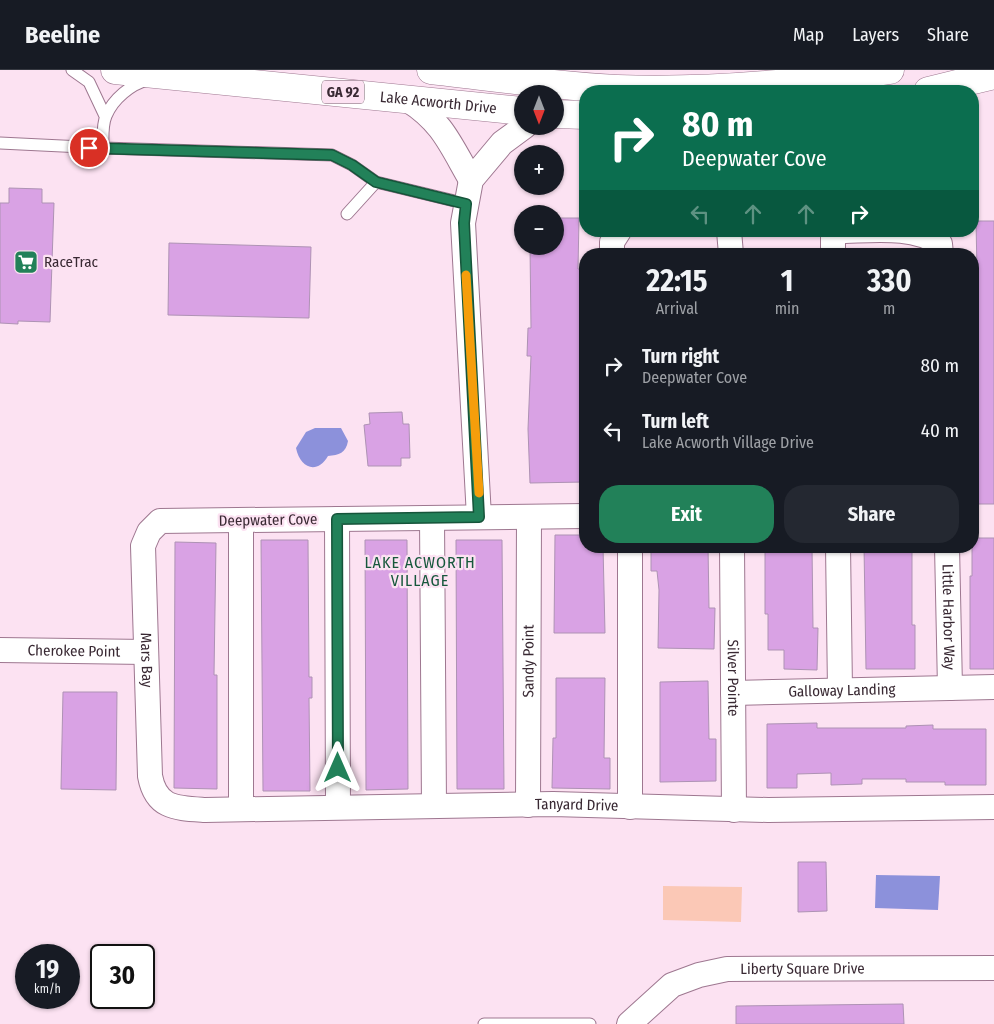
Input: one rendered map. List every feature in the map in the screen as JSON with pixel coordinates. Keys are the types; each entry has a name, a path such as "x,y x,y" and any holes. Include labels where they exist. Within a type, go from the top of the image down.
{"main road":[{"name":"Lake Acworth Drive","path":"115,70 514,110"},
{"name":"Lake Acworth Drive","path":"772,85 890,70"},
{"name":"Lake Acworth Drive","path":"441,71 579,86"},
{"path":"953,85 994,75"}],"street":[{"path":"408,100 427,112 437,122 471,180"},
{"path":"479,517 464,223 471,180 502,143 514,134"},
{"path":"931,237 940,244 940,248"},
{"name":"Deepwater Cove","path":"160,521 579,516"},
{"name":"Sandy Point","path":"528,805 529,517"},
{"path":"432,518 434,806"},
{"path":"337,519 338,807"},
{"path":"241,520 241,809"},
{"name":"Mars Bay","path":"160,521 149,532 143,546 150,776 152,789 162,802"},
{"path":"630,553 630,807"},
{"name":"Silver Pointe","path":"732,553 734,810"},
{"path":"838,553 840,690"},
{"name":"Little Harbor Way","path":"947,553 950,688"},
{"name":"Cherokee Point","path":"0,650 146,652"},
{"path":"950,688 994,687"},
{"name":"Galloway Landing","path":"733,693 950,688"},
{"name":"Tanyard Drive","path":"162,802 183,808 241,809 528,805 734,810 994,807"},
{"name":"Liberty Square Drive","path":"633,1022 672,985 699,975 728,969 994,968"}],"lane":[{"path":"72,70 89,82 106,116"},
{"path":"103,148 106,116 120,96 138,82 164,75"},
{"path":"0,143 332,155 352,165 376,182 466,204"},
{"path":"347,214 376,182"},
{"path":"484,1024 590,1024"}],"shaded area":[{"path":"663,886 742,887 741,922 663,920"}],"water":[{"path":"315,428 341,428 348,441 346,448 341,453 328,456 319,466 309,467 301,460 296,448 306,432"},
{"path":"876,875 940,876 938,910 875,908"}],"building":[{"name":"RaceTrac","path":"9,188 42,189 42,203 54,203 50,322 18,321 18,324 0,323 0,203 9,203"},
{"path":"564,218 579,218 579,482 530,483 528,429 531,356 527,356 528,328 531,328 530,255 564,255"},
{"path":"979,221 994,221 994,504 979,504 979,248 977,248"},
{"path":"169,243 311,247 309,318 168,315"},
{"path":"402,412 403,424 409,424 410,458 401,458 401,466 368,466 364,425 370,424 369,413"},
{"path":"555,535 579,535 579,553 603,553 605,633 554,633"},
{"path":"979,538 994,538 994,669 970,669 970,576 972,576 972,553 979,553"},
{"path":"261,540 308,540 309,677 312,677 312,698 309,698 310,791 263,791"},
{"path":"365,540 407,540 408,789 366,790"},
{"path":"456,540 502,540 504,789 457,789"},
{"path":"175,542 216,543 214,675 217,675 217,789 174,788"},
{"path":"651,553 708,553 709,608 715,608 714,649 658,648 659,590 657,571 651,571"},
{"path":"765,553 812,553 813,628 818,628 817,670 784,669 784,650 768,650 768,614 765,614"},
{"path":"864,553 912,553 912,625 915,625 915,669 866,669"},
{"path":"556,678 605,678 604,758 610,758 610,789 552,788 553,738 556,738"},
{"path":"708,681 709,739 716,739 716,781 660,782 660,682"},
{"path":"63,692 117,692 116,790 61,789"},
{"path":"817,723 817,728 906,728 906,726 933,725 933,729 986,729 986,785 945,785 945,782 906,782 906,779 862,779 862,784 831,785 831,773 797,774 797,788 767,788 767,724"},
{"path":"798,862 826,862 827,911 798,912"},
{"path":"903,1004 904,1024 736,1024 736,1006"}],"slow traffic":[{"path":"466,275 479,493"}],"place":[{"name":"RaceTrac","path":"26,262"}],"district":[{"name":"LAKE ACWORTH VILLAGE","path":"420,571"}],"route":[{"path":"89,148 332,155 352,165 376,182 405,191 466,204 464,223 479,517 337,519 338,768"}]}
